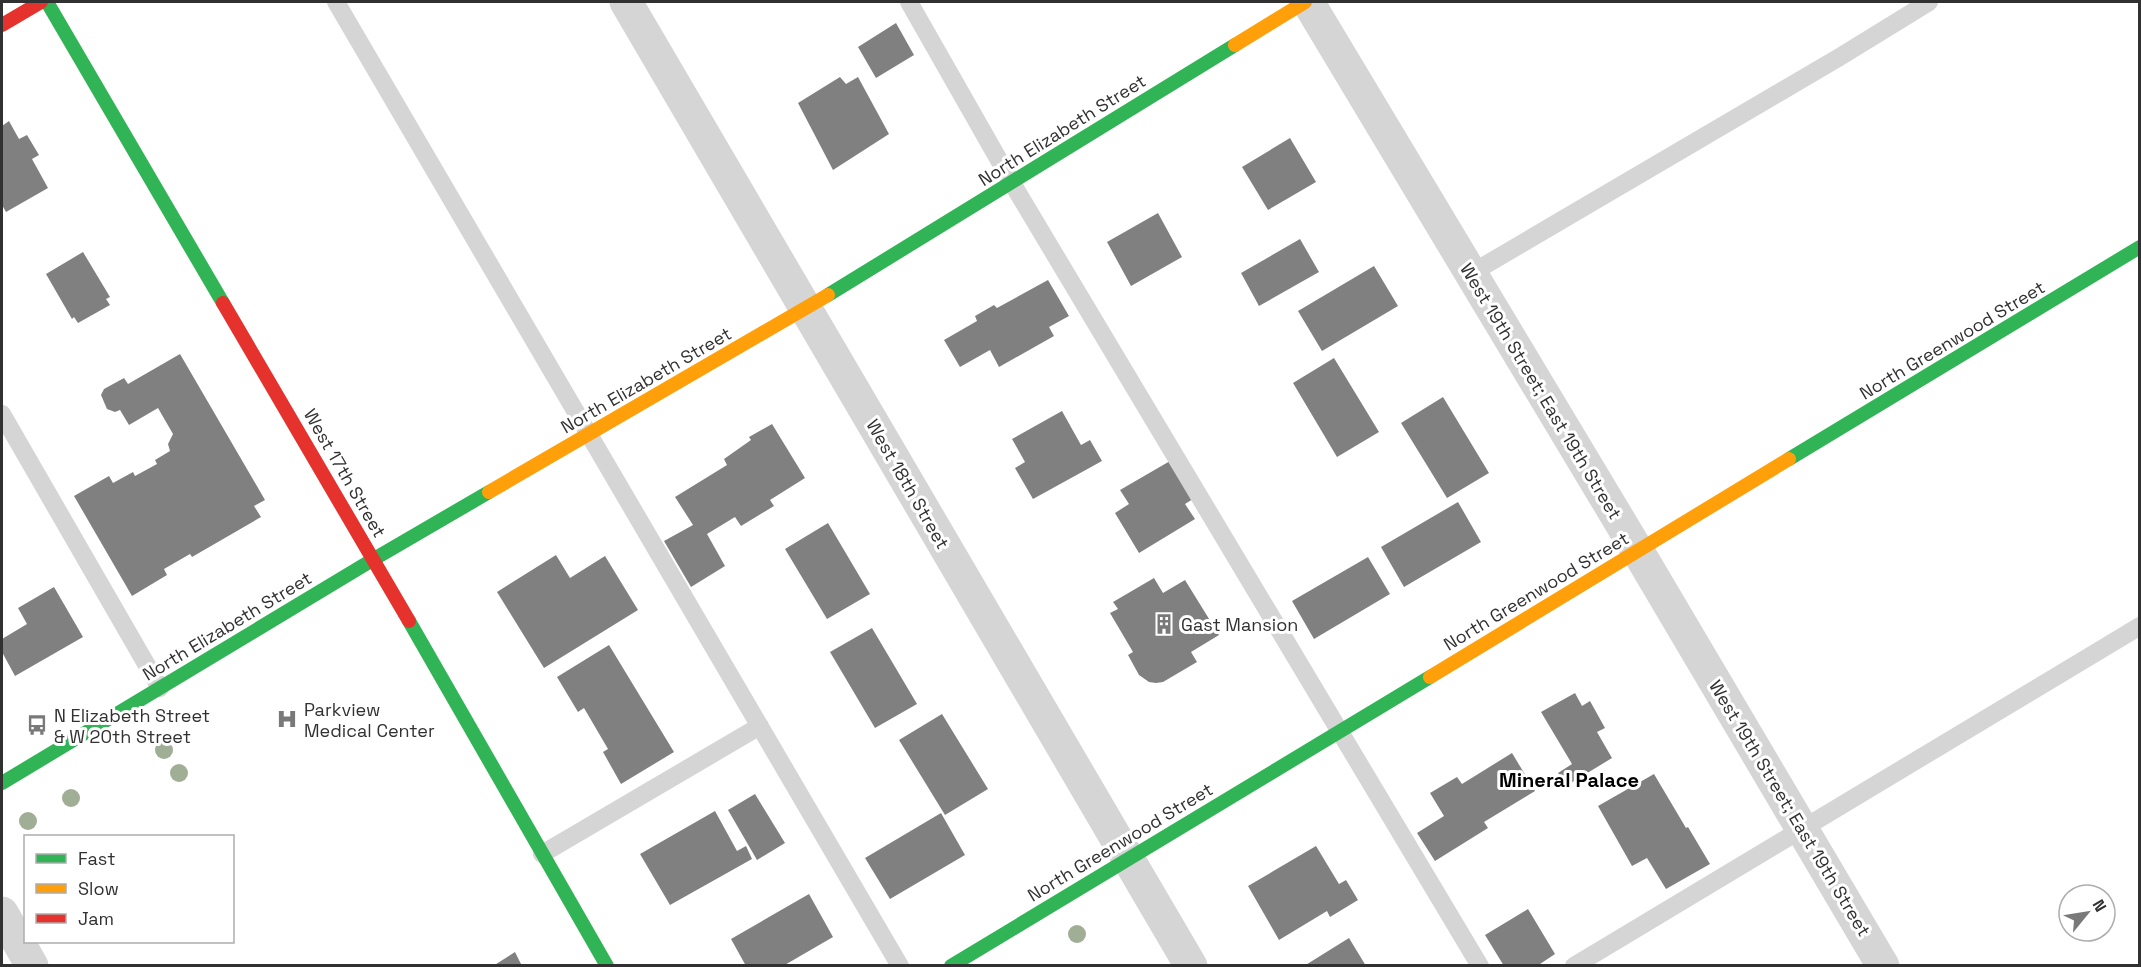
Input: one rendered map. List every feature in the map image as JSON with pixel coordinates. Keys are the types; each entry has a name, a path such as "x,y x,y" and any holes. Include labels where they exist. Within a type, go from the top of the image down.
{"main road":[{"path":"2,25 41,2"},
{"name":"West 17th Street","path":"47,2 374,559 607,966"},
{"name":"North Elizabeth Street","path":"2,783 374,559 806,308 1307,2"},
{"name":"North Greenwood Street","path":"951,966 2139,248"}],"street":[{"name":"West 18th Street","path":"626,2 1191,966"},
{"name":"West 19th Street; East 19th Street","path":"1307,2 1638,551 1883,966"},
{"path":"2,913 32,966"}],"lane":[{"path":"336,2 900,966"},
{"path":"909,2 1012,183 1480,966"},
{"path":"1470,274 1929,2"},
{"path":"2,414 160,688"},
{"path":"1574,966 2139,626"},
{"path":"542,854 760,726"}],"building":[{"path":"896,23 914,55 876,78 858,47"},
{"path":"840,77 846,84 858,77 889,134 833,170 798,103"},
{"path":"9,121 19,139 27,135 39,155 32,159 48,188 6,212 2,205 2,126"},
{"path":"1290,138 1316,182 1268,210 1242,167"},
{"path":"1158,213 1182,257 1131,286 1107,242"},
{"path":"1300,239 1319,272 1259,306 1241,273"},
{"path":"83,252 110,297 106,299 110,305 78,323 74,317 72,319 46,274"},
{"path":"1374,266 1398,306 1322,351 1298,311"},
{"path":"1048,280 1069,316 1049,327 1054,336 999,367 990,350 960,367 944,340 977,321 975,316 994,305 997,308"},
{"path":"180,354 265,500 254,506 261,517 192,557 190,554 164,569 167,575 132,596 74,496 109,476 113,483 133,472 135,476 157,464 155,460 170,451 168,444 173,434 158,408 129,425 120,410 115,412 107,409 101,395 104,389 124,378 128,384"},
{"path":"1334,358 1379,432 1337,457 1293,383"},
{"path":"1443,397 1489,473 1447,498 1401,423"},
{"path":"1062,411 1081,445 1090,440 1102,461 1033,499 1015,468 1025,462 1012,439"},
{"path":"772,424 805,478 770,500 774,506 741,526 735,517 707,534 725,566 691,587 664,541 693,525 675,497 727,465 724,459 751,440 749,437"},
{"path":"1170,461 1193,499 1185,504 1195,519 1139,553 1115,513 1129,504 1120,490"},
{"path":"1458,502 1481,542 1404,587 1381,547"},
{"path":"828,523 870,594 827,619 785,549"},
{"path":"556,555 570,578 605,556 638,610 544,668 497,592"},
{"path":"1368,557 1390,594 1314,639 1292,601"},
{"name":"Gast Mansion","path":"1154,578 1163,593 1185,580 1219,635 1191,652 1197,662 1163,682 1156,683 1149,682 1139,675 1128,655 1133,652 1110,613 1118,609 1113,602"},
{"path":"54,587 83,637 15,676 2,652 2,639 27,624 18,608"},
{"path":"872,628 917,704 875,728 830,652"},
{"path":"609,645 674,752 621,784 603,752 608,749 584,708 578,712 557,677"},
{"path":"1575,693 1582,706 1590,701 1605,728 1597,732 1612,758 1566,786 1558,773 1572,764 1541,712"},
{"path":"942,714 988,789 945,815 899,740"},
{"path":"1512,753 1535,791 1484,822 1488,828 1435,861 1417,833 1444,816 1430,793 1457,777 1462,784"},
{"path":"1654,774 1710,864 1666,889 1647,858 1632,866 1598,806"},
{"path":"755,794 785,843 757,860 728,810"},
{"path":"715,811 737,851 746,846 752,859 670,905 640,854"},
{"path":"941,813 965,855 890,899 865,858"},
{"path":"1316,846 1339,884 1346,880 1358,900 1330,917 1327,911 1279,940 1248,886"},
{"path":"809,894 833,937 783,966 746,966 731,939"},
{"path":"1528,909 1555,954 1537,966 1504,966 1485,935"},
{"path":"1349,938 1366,966 1304,966"},
{"path":"515,952 522,966 493,966"}],"traffic: fast":[{"path":"47,2 223,303"},
{"path":"828,295 1235,45"},
{"path":"1789,459 2140,247"},
{"path":"2,783 489,492"},
{"path":"409,621 607,966"},
{"path":"951,966 1430,677"}],"traffic: slow":[{"path":"1235,45 1305,2"},
{"path":"489,492 828,295"},
{"path":"1430,677 1789,459"}],"traffic: jam":[{"path":"2,25 41,2"},
{"path":"223,303 409,621"}],"place":[{"name":"Gast Mansion","path":"1164,624"},
{"name":"Parkview Medical Center","path":"287,719"},
{"name":"N Elizabeth Street & W 20th Street","path":"37,725"}],"district":[{"name":"Mineral Palace","path":"1569,780"}]}
